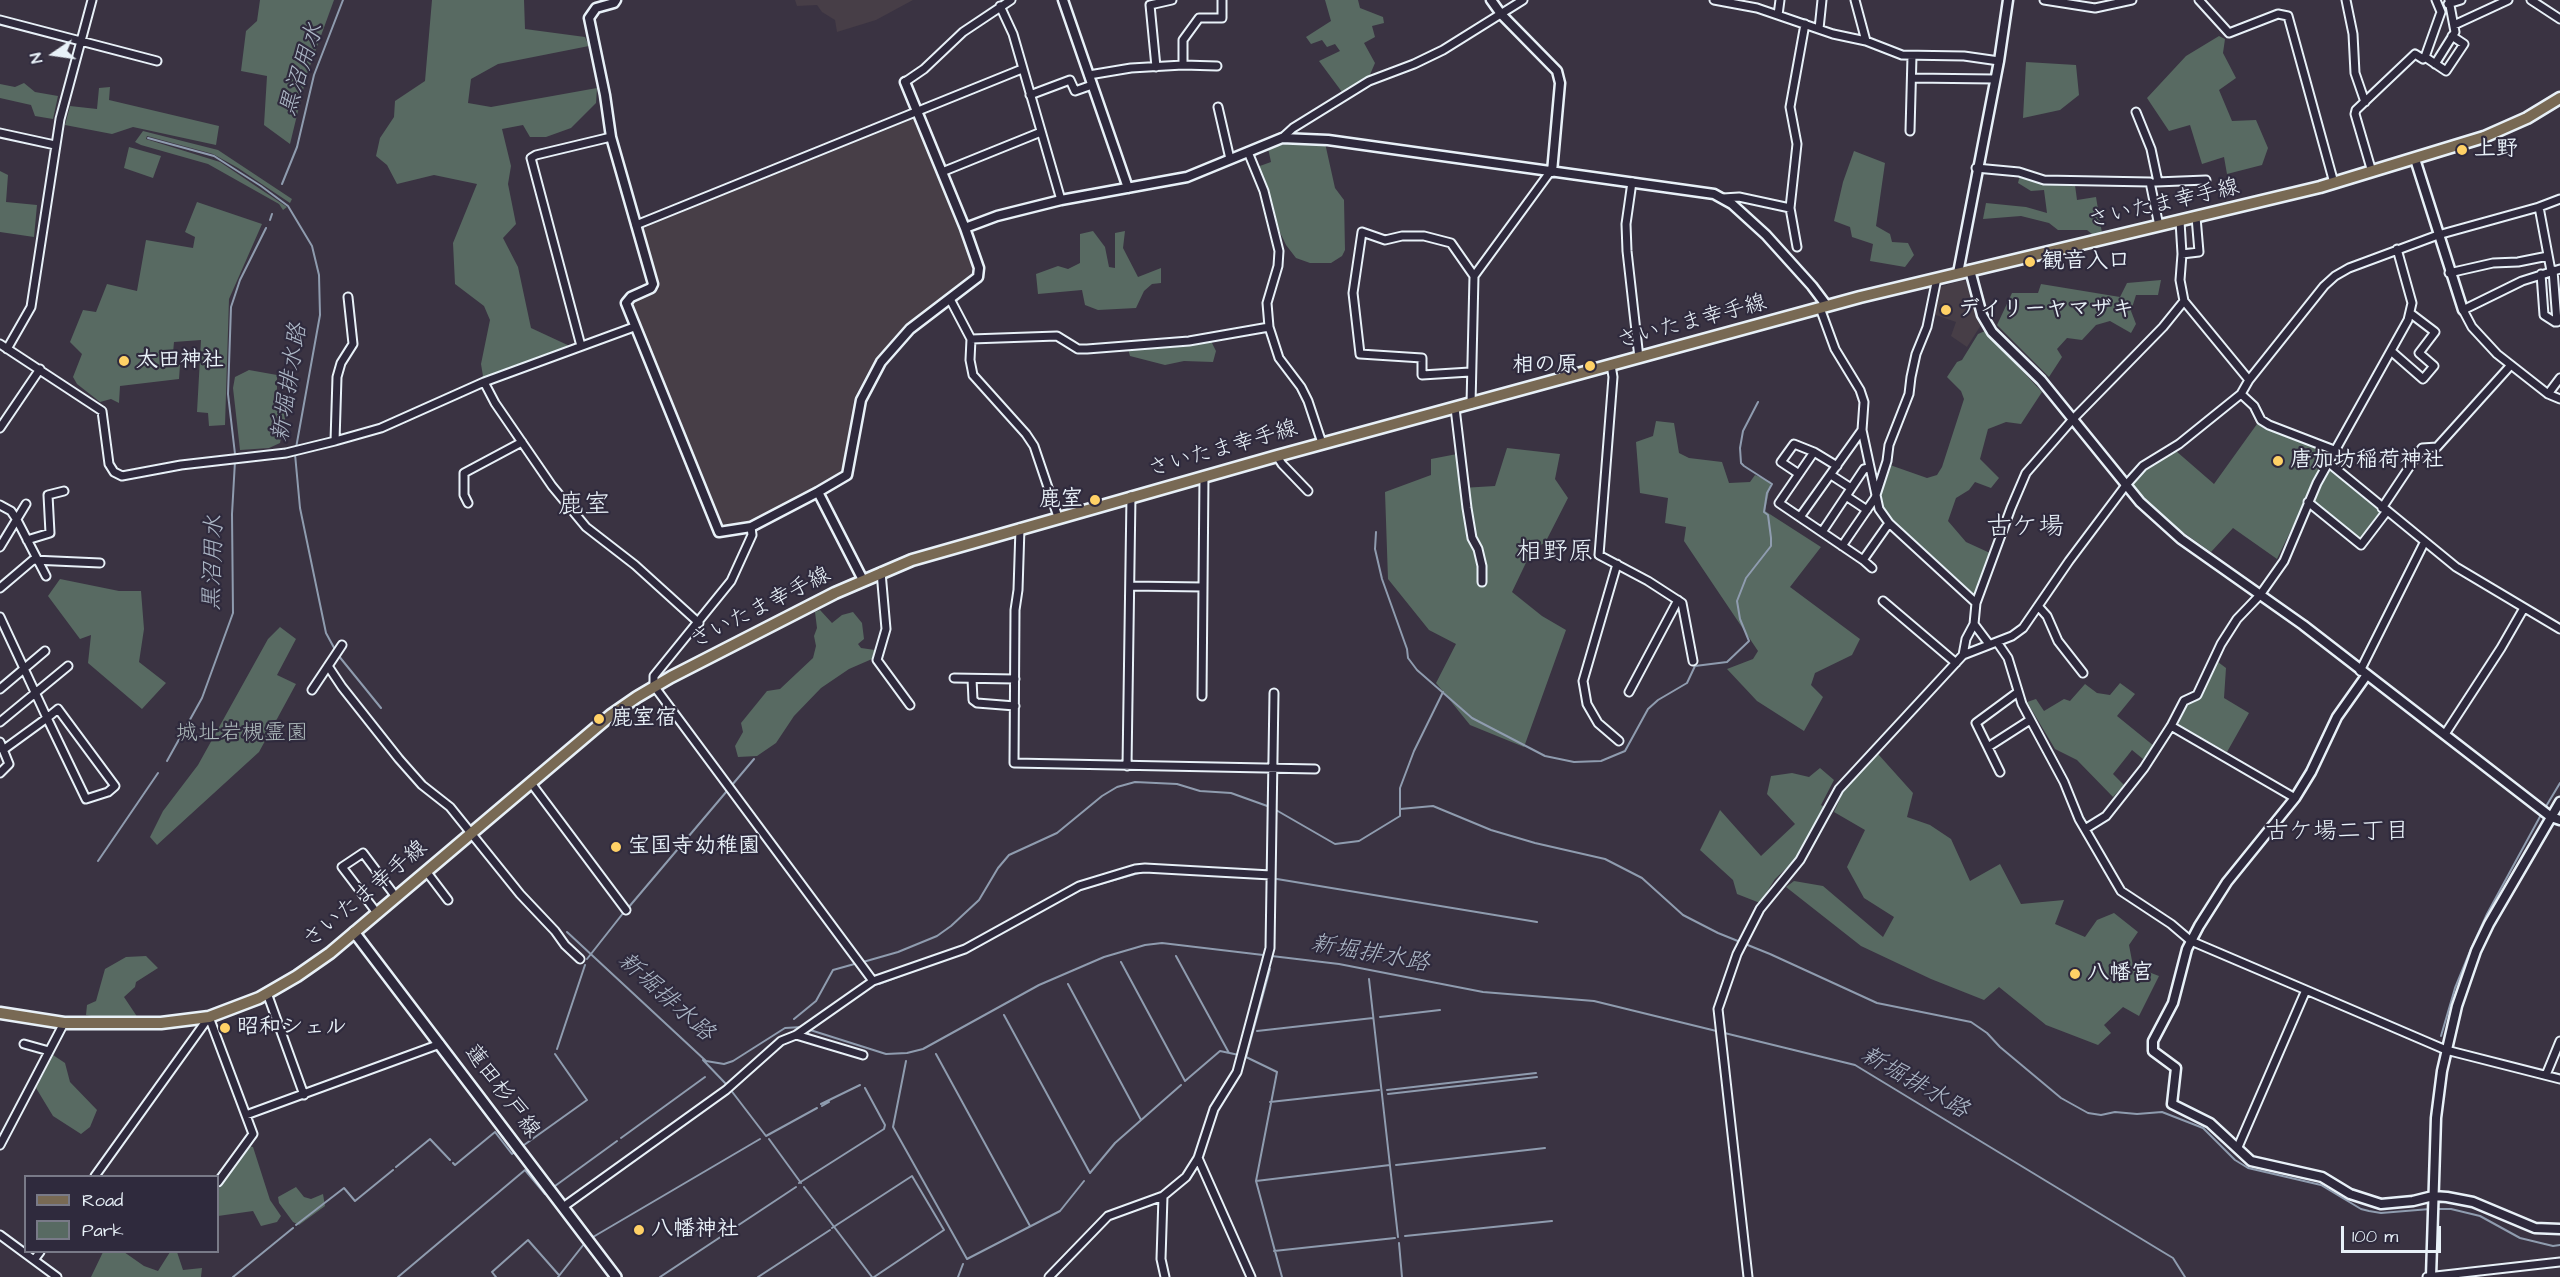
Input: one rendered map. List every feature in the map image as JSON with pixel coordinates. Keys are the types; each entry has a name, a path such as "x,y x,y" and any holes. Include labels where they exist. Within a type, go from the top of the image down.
{"main road":[{"name":"さいたま幸手線","path":"0,1013 64,1023 150,1024 209,1017 243,1005 315,964 611,715 654,686 863,580 928,555 1322,443 1824,307 2334,183 2495,133 2536,113 2560,98"},
{"name":"蓮田杉戸線","path":"354,932 616,1277"}],"street":[{"path":"7,349 31,307 55,145 79,42 92,0"},
{"path":"616,0 614,3 596,8 589,18 611,137 653,284 651,288 631,297 626,303 719,532 751,527 842,478 849,471 861,400 881,363 910,329 978,277 979,273 965,228 905,82 924,69 963,32 1011,0"},
{"path":"1063,0 1128,188"},
{"path":"1156,66 1150,4 1172,0"},
{"path":"1183,65 1184,40 1199,18 1222,18 1222,0"},
{"path":"1471,404 1474,276 1551,172 1559,106 1558,76 1548,60 1501,14 1491,0"},
{"path":"965,228 997,216 1061,200 1187,177 1282,138 1293,128 1369,81 1443,50 1523,0"},
{"path":"1714,0 1758,4 1779,15 1819,29 1866,41 1902,55 1948,55 1999,61"},
{"path":"1779,15 1780,0"},
{"path":"1819,29 1822,0"},
{"path":"1855,0 1866,41"},
{"path":"1958,273 1976,168 1999,61 2008,0"},
{"path":"2044,0 2095,8 2132,0"},
{"path":"2199,0 2225,32 2229,33 2278,14 2288,16 2334,183"},
{"path":"2346,0 2353,34 2355,73 2365,102"},
{"path":"2425,57 2438,27 2440,8 2436,0"},
{"path":"2440,8 2450,2 2461,0"},
{"path":"2454,25 2508,0"},
{"path":"2531,0 2560,19"},
{"path":"2435,64 2455,32 2450,2"},
{"path":"1000,6 1013,34 1061,200"},
{"path":"0,20 157,61"},
{"path":"1797,247 1790,208 1797,144 1790,107 1805,24"},
{"path":"2372,172 2355,114 2415,54 2423,59 2425,57 2446,71 2464,44 2452,36"},
{"path":"1910,131 1912,56"},
{"path":"1089,75 1156,66 1217,66"},
{"path":"636,225 1022,69"},
{"path":"1912,78 1994,79"},
{"path":"1030,95 1070,80 1076,91 1092,86"},
{"path":"1218,107 1230,159"},
{"path":"2136,112 2151,149 2158,226"},
{"path":"942,172 1041,132"},
{"path":"0,133 55,145"},
{"path":"581,346 531,158 611,137"},
{"path":"1282,138 1328,140 1705,192 1723,198 1766,235 1812,285 1824,307 1835,350 1860,390 1864,402 1862,430 1879,509 1890,523 1976,603"},
{"path":"1248,152 1263,191 1279,251 1278,266 1267,303 1269,327 1279,358 1301,387 1308,401 1322,443"},
{"path":"2415,159 2449,273 2472,327 2497,354 2548,394 2560,399"},
{"path":"1976,168 2019,172 2044,180 2154,182 2206,180"},
{"path":"1632,182 1626,224 1627,251 1639,358"},
{"path":"1723,198 1739,196 1790,208"},
{"path":"1748,1277 1718,1009 1737,954 1760,909 1800,860 1843,784 1963,655 2012,636 2023,628 2126,485 2143,466 2179,444 2241,394 2324,286 2349,268 2397,249 2560,199"},
{"path":"2539,207 2548,256 2555,270 2558,321 2544,315 2541,274"},
{"path":"2182,254 2199,252 2196,217"},
{"path":"2180,221 2182,254 2180,280 2184,301 2250,380"},
{"path":"1470,372 1422,375 1422,358 1360,354 1353,293 1362,232 1385,240 1402,236 1424,236 1451,243 1474,276"},
{"path":"2085,829 2106,816 2144,768 2184,701 2197,695 2221,644 2237,619 2260,596 2284,561 2308,502 2334,450 2391,351 2410,313 2412,303 2397,249"},
{"path":"2449,273 2493,263 2518,262 2548,256"},
{"path":"1970,270 1982,315 1992,332 2041,380 2140,502 2181,539 2303,626 2551,817 2560,820"},
{"path":"2463,310 2522,281 2555,270"},
{"path":"1842,546 1875,498 1887,461 1889,445 1909,394 1916,354 1927,327 1937,278"},
{"path":"335,441 337,377 341,363 353,344 348,297"},
{"path":"950,299 971,339 970,360 973,375 1034,446 1058,517"},
{"path":"1963,655 1966,639 1974,624 1976,603 2010,508 2026,473 2073,419 2163,327 2184,301"},
{"path":"2391,351 2424,379 2434,366 2419,353 2435,332 2410,313"},
{"path":"0,344 102,411 109,464 114,472 122,476 181,465 308,449 407,418 484,382 634,327"},
{"path":"971,339 1057,336 1078,349 1087,349 1189,341 1269,327"},
{"path":"1611,365 1613,377 1599,555 1682,603 1693,661"},
{"path":"2308,502 2361,545 2422,448 2437,447 2511,365"},
{"path":"0,428 40,369"},
{"path":"2548,394 2560,378"},
{"path":"484,382 495,403 552,486 586,527 635,566 699,624"},
{"path":"2241,394 2254,406 2261,420 2269,426 2334,450"},
{"path":"1455,408 1469,520 1472,538 1480,556 1482,582"},
{"path":"1800,517 1862,430"},
{"path":"468,503 465,495 464,473 522,442"},
{"path":"1799,474 1781,462 1794,444 1814,452 1837,466"},
{"path":"1814,452 1779,503 1872,568"},
{"path":"1277,456 1308,490"},
{"path":"2329,463 2456,567 2560,628"},
{"path":"1822,532 1864,469 1869,468"},
{"path":"1831,475 1851,488"},
{"path":"1202,696 1204,476"},
{"path":"27,540 50,533 48,495 64,491"},
{"path":"818,492 863,580"},
{"path":"1127,766 1131,496"},
{"path":"1846,496 1867,510"},
{"path":"0,547 26,504"},
{"path":"0,505 17,520 46,576"},
{"path":"1863,560 1890,523"},
{"path":"751,527 752,535 733,578 699,624 654,676 654,686 873,981"},
{"path":"1020,528 1015,610 1014,764 1315,769"},
{"path":"2424,543 2363,674 2337,717 2311,772 2295,798 2227,882 2191,941 2173,1003 2152,1041 2153,1051 2176,1068 2172,1104 2210,1123 2251,1161 2322,1177 2350,1194 2367,1201 2396,1204 2433,1196 2473,1202 2535,1228 2560,1230"},
{"path":"0,588 33,560 100,563"},
{"path":"1617,564 1583,681 1587,704 1598,723 1619,741"},
{"path":"881,572 886,629 877,660 910,705"},
{"path":"1130,586 1203,587"},
{"path":"1629,692 1678,600"},
{"path":"1883,601 1956,663"},
{"path":"2038,606 2047,616 2058,641 2083,673"},
{"path":"2445,734 2524,608"},
{"path":"0,617 23,668 47,718 86,799 108,792 115,786 58,709 47,718 3,750"},
{"path":"1974,624 2008,658 2018,692 2030,720 2064,782 2085,829 2121,891 2171,924 2191,941 2446,1050 2560,1079"},
{"path":"312,690 342,645"},
{"path":"0,689 45,651"},
{"path":"331,663 342,687 399,759 422,785 450,807 520,894 580,959"},
{"path":"0,722 36,695 68,666"},
{"path":"954,678 1015,679"},
{"path":"972,679 973,700 977,703 1015,706"},
{"path":"2000,772 1976,723 2018,692"},
{"path":"1049,1277 1108,1216 1163,1196 1186,1177 1198,1158 1214,1109 1237,1072 1270,948 1274,693"},
{"path":"1988,747 2030,720"},
{"path":"2171,726 2295,798"},
{"path":"0,742 9,764 0,773"},
{"path":"531,783 626,910"},
{"path":"2560,802 2503,897 2476,951 2457,1006 2446,1050 2436,1118 2429,1277 2560,1262"},
{"path":"377,913 342,867 363,853 396,897"},
{"path":"563,1207 726,1090 781,1041 798,1033 873,981 965,950 1079,886 1135,869 1145,867 1271,875"},
{"path":"426,871 448,900"},
{"path":"2238,1147 2306,990"},
{"path":"267,993 303,1095"},
{"path":"209,1017 253,1134 219,1181"},
{"path":"96,1175 209,1017"},
{"path":"0,1145 64,1023"},
{"path":"798,1033 863,1055"},
{"path":"2546,1075 2560,1041"},
{"path":"24,1044 49,1052"},
{"path":"246,1115 440,1044"},
{"path":"1198,1158 1251,1277"},
{"path":"1163,1196 1161,1259 1165,1277"},
{"path":"0,1236 24,1253"},
{"path":"24,1253 57,1277"},
{"path":"34,1260 39,1253"}],"shaded area":[{"path":"795,0 913,0 876,20 837,32 835,20 822,12 817,5 797,6"},
{"path":"916,115 958,220 975,271 904,329 868,372 854,399 840,473 750,524 721,527 631,304 660,289 643,225"},
{"path":"1963,280 1968,283 1981,325 1967,347 1951,336 1956,322 1933,314 1940,287"}],"green space":[{"path":"260,0 334,0 307,74 290,144 264,125 267,76 241,71 246,31 257,21"},
{"path":"432,0 524,0 525,29 585,37 589,46 498,64 471,79 468,103 491,107 597,88 596,103 571,128 546,137 530,137 523,125 502,129 511,166 508,184 516,224 503,238 518,267 531,328 574,348 484,382 481,364 490,320 484,306 455,284 453,243 477,184 434,175 397,184 387,165 376,156 380,138 394,117 395,101 425,81"},
{"path":"1325,0 1358,0 1360,8 1383,17 1384,23 1372,26 1375,37 1364,43 1375,63 1369,77 1342,92 1319,61 1340,51 1335,44 1327,47 1322,40 1311,44 1306,37 1331,21"},
{"path":"2219,36 2225,39 2223,53 2236,78 2219,90 2232,121 2256,120 2268,148 2262,165 2227,174 2224,157 2202,164 2190,125 2169,131 2147,98 2186,56"},
{"path":"2026,62 2076,65 2079,95 2060,110 2023,118"},
{"path":"24,83 35,92 58,96 53,119 35,116 31,105 0,98 0,84 15,87"},
{"path":"110,87 109,100 219,126 216,145 133,127 112,134 65,125 70,106 97,109 99,88"},
{"path":"143,131 218,150 292,199 290,203 213,154 147,136 146,139 220,162 287,207 283,210 279,204 208,164 135,142"},
{"path":"1325,143 1335,188 1344,200 1345,250 1342,256 1331,263 1310,263 1296,258 1286,245 1276,224 1269,196 1257,167 1271,162 1268,148 1286,144"},
{"path":"129,147 161,156 153,178 124,168"},
{"path":"1854,151 1885,163 1876,226 1890,234 1892,242 1908,243 1914,255 1905,267 1870,261 1873,244 1852,237 1850,227 1834,221 1843,182"},
{"path":"0,171 8,175 6,202 37,205 34,237 0,232"},
{"path":"2020,175 2040,183 2075,185 2077,200 2096,197 2102,233 2093,235 2087,230 2058,230 2049,223 2021,216 1983,219 1986,203 2026,207 2047,213 2044,190 2031,191 2018,183"},
{"path":"197,202 262,224 229,299 225,425 209,426 208,413 197,412 201,340 174,342 172,364 180,365 179,379 120,386 119,403 111,399 100,402 77,384 73,377 82,354 70,342 83,310 96,312 107,284 137,291 146,240 193,248 195,237 185,232"},
{"path":"1093,231 1105,247 1109,267 1115,268 1115,233 1125,231 1123,248 1138,277 1161,268 1161,283 1152,284 1144,291 1136,308 1098,310 1085,305 1082,290 1038,294 1036,274 1058,266 1068,269 1080,263 1080,234"},
{"path":"2161,280 2158,295 2136,295 2131,311 2136,324 2131,333 2110,321 2096,325 2082,340 2067,338 2057,349 2062,357 2049,377 1997,325 2012,293 2038,293 2041,284 2120,297 2127,283"},
{"path":"1985,331 2042,392 2021,424 2006,422 1988,429 1980,459 1999,478 1991,488 1975,482 1969,490 1956,498 1948,521 1966,542 1990,553 1976,596 1893,520 1882,507 1880,495 1890,465 1927,478 1937,475 1942,467 1964,399 1961,391 1947,377 1957,362 1962,360 1978,334"},
{"path":"1210,339 1216,351 1213,362 1184,361 1165,365 1130,356 1128,349 1193,344"},
{"path":"249,370 277,375 277,400 280,408 286,414 280,443 269,448 240,450 233,388 235,377"},
{"path":"1656,421 1674,423 1679,453 1689,458 1722,462 1729,483 1750,482 1755,475 1771,482 1765,511 1821,547 1790,587 1860,639 1852,655 1815,673 1811,685 1823,697 1804,731 1757,701 1727,669 1753,659 1758,651 1684,541 1686,527 1665,523 1668,498 1640,493 1636,442 1653,436"},
{"path":"2257,424 2329,452 2277,559 2233,528 2211,552 2177,528 2131,485 2146,469 2176,451 2214,484"},
{"path":"1507,448 1560,454 1555,479 1568,498 1545,543 1533,548 1512,592 1542,616 1566,630 1524,747 1470,725 1436,683 1456,644 1429,630 1388,579 1385,492 1431,475 1431,459 1457,454 1462,488 1495,486"},
{"path":"2331,470 2381,510 2382,514 2363,539 2360,539 2312,500 2326,471"},
{"path":"60,579 119,591 141,591 144,629 139,662 166,683 142,709 88,663 91,635 80,639 48,596"},
{"path":"820,610 832,623 842,615 853,612 862,623 864,639 858,644 861,648 875,650 872,659 849,669 821,688 794,716 776,743 757,756 738,757 735,746 743,732 741,723 767,691 780,689 813,658 816,646 814,636 817,628 815,612"},
{"name":"城址岩槻霊園","path":"280,627 296,639 277,675 296,684 259,752 157,845 150,837 163,811 198,765 268,639"},
{"path":"2218,662 2226,668 2224,698 2249,713 2227,752 2178,725 2187,704 2200,697"},
{"path":"2120,683 2135,694 2117,716 2154,746 2143,759 2132,750 2113,774 2124,785 2113,797 2077,760 2055,749 2027,702 2036,699 2044,711 2064,699 2070,701 2085,684 2097,693 2110,695"},
{"path":"1878,754 1913,793 1907,817 1930,825 1951,839 1970,881 2000,864 2021,904 2064,900 2055,924 2085,937 2097,920 2114,913 2138,932 2129,945 2133,966 2159,976 2139,1016 2123,1007 2104,1025 2111,1033 2098,1045 2046,1025 1999,987 1984,1000 1931,979 1861,946 1786,887 1794,881 1823,886 1883,937 1894,917 1864,898 1847,867 1865,830 1834,812 1847,783"},
{"path":"1820,768 1834,780 1821,805 1826,808 1796,859 1775,879 1760,903 1737,894 1733,880 1700,850 1720,810 1761,856 1795,824 1767,794 1771,776 1792,773 1809,777"},
{"path":"146,956 158,968 136,982 135,987 124,997 138,1018 101,1018 86,1015 87,1005 96,1001 105,969 126,957"},
{"path":"53,1055 65,1063 70,1082 97,1110 90,1127 81,1134 53,1116 36,1088"},
{"path":"248,1146 253,1147 270,1200 281,1216 277,1222 261,1226 253,1211 219,1216 219,1189"},
{"path":"296,1187 304,1197 311,1199 323,1194 325,1206 299,1225 293,1222 279,1203 278,1197"},
{"path":"103,1253 125,1253 144,1266 158,1271 169,1253 177,1253 183,1270 202,1268 201,1277 91,1277"}],"waterway":[{"name":"黒沼用水","path":"282,184 297,147 314,75 343,0"},
{"name":"新堀排水路","path":"148,138 214,156 261,186 288,206 312,246 319,275 320,315 296,448"},
{"name":"黒沼用水","path":"270,220 272,214"},
{"name":"黒沼用水","path":"235,454 228,394 231,307 240,280 266,228"},
{"path":"1376,532 1375,549 1382,579 1407,649 1408,658 1417,670 1472,718 1545,756 1574,762 1601,761 1625,751 1648,709 1658,700 1687,683 1695,666 1727,662 1749,641 1740,619 1737,601 1746,578 1771,546 1768,515 1764,512 1767,493 1772,484 1741,463 1740,448 1743,431 1758,402"},
{"name":"新堀排水路","path":"295,454 300,508 326,633 338,655 381,708"},
{"name":"黒沼用水","path":"167,761 202,698 233,613 232,514 235,461"},
{"path":"1276,810 1335,844 1359,841 1400,816 1400,788 1414,751 1443,692"},
{"path":"628,908 754,759"},
{"name":"黒沼用水","path":"98,861 158,773"},
{"path":"863,962 898,952 937,936 979,900 998,868 1009,855 1057,833 1102,796 1117,787 1135,782 1177,784 1200,791 1231,793 1270,807"},
{"path":"2545,808 2560,783"},
{"path":"1400,809 1433,806 1491,830 1605,859 1642,878 1683,915 1718,933 1877,1003 1971,1022 1987,1033 2000,1047 2061,1098 2088,1113 2101,1115 2115,1112 2137,1114 2162,1112 2203,1128 2235,1160 2248,1168 2321,1185 2361,1209 2381,1213 2430,1209"},
{"path":"2441,1036 2455,988 2471,949 2487,914 2542,813"},
{"path":"1035,914 1082,889 1146,871"},
{"path":"1277,879 1537,922"},
{"path":"587,959 624,912"},
{"name":"新堀排水路","path":"567,932 706,1061 724,1064 733,1061 785,1028 802,1027"},
{"name":"新堀排水路","path":"807,1029 886,1054 907,1053 923,1049 1039,985 1104,957 1145,945 1162,943 1339,964 1483,992 1594,1001 1855,1065 2173,1258 2185,1277"},
{"path":"1176,956 1229,1053"},
{"path":"879,984 937,962"},
{"path":"1121,962 1185,1081 1220,1051 1239,1055"},
{"path":"794,1019 816,1001 833,970 858,963"},
{"path":"557,1049 585,965"},
{"path":"1270,969 1246,1057 1277,1072 1256,1181 1282,1277"},
{"path":"1369,979 1398,1237"},
{"path":"1068,984 1141,1120"},
{"path":"1380,1017 1440,1010"},
{"path":"1004,1015 1090,1173 1115,1143 1181,1085"},
{"path":"1257,1031 1373,1018"},
{"path":"524,1145 587,1100 555,1054"},
{"path":"936,1054 1030,1226"},
{"path":"703,1060 726,1084"},
{"path":"906,1061 893,1127 967,1259 1060,1211 1084,1181"},
{"path":"1387,1090 1536,1073"},
{"path":"621,1138 705,1077"},
{"path":"1388,1094 1537,1077"},
{"path":"821,1104 860,1085"},
{"path":"799,1183 884,1129 885,1125 865,1088"},
{"path":"730,1089 766,1136 817,1108"},
{"path":"1270,1102 1379,1090"},
{"path":"822,1106 829,1102"},
{"path":"453,1163 455,1165 495,1132 512,1154 516,1151"},
{"path":"396,1167 430,1139 450,1160"},
{"path":"593,1237 760,1139"},
{"path":"769,1139 801,1183"},
{"path":"555,1186 617,1141"},
{"path":"1396,1165 1545,1148"},
{"path":"1256,1181 1390,1165"},
{"path":"296,1225 344,1188 355,1201 393,1170"},
{"path":"398,1277 525,1170 545,1194 547,1193"},
{"path":"832,1228 912,1176 944,1230 874,1277"},
{"path":"660,1277 796,1187"},
{"path":"804,1187 872,1277"},
{"path":"2436,1209 2451,1209 2480,1216 2520,1238 2553,1246 2560,1245"},
{"path":"1405,1236 1552,1221"},
{"path":"233,1277 293,1228"},
{"path":"758,1277 830,1230"},
{"path":"1274,1251 1395,1238"},
{"path":"496,1277 492,1272 528,1240 558,1274"},
{"path":"1399,1243 1402,1277"},
{"path":"558,1277 584,1244"},
{"path":"958,1277 963,1264"}],"place":[{"name":"上野","path":"2462,150"},
{"name":"観音入口","path":"2030,262"},
{"name":"デイリーヤマザキ","path":"1946,310"},
{"name":"太田神社","path":"124,361"},
{"name":"相の原","path":"1590,366"},
{"name":"唐加坊稲荷神社","path":"2278,461"},
{"name":"鹿室","path":"1095,500"},
{"name":"鹿室宿","path":"599,719"},
{"name":"宝国寺幼稚園","path":"616,847"},
{"name":"八幡宮","path":"2075,974"},
{"name":"昭和シェル","path":"225,1028"},
{"name":"八幡神社","path":"639,1230"}],"district":[{"name":"鹿室","path":"584,507"},
{"name":"古ケ場","path":"2025,529"},
{"name":"相野原","path":"1555,554"},
{"name":"古ケ場二丁目","path":"2337,833"}]}
